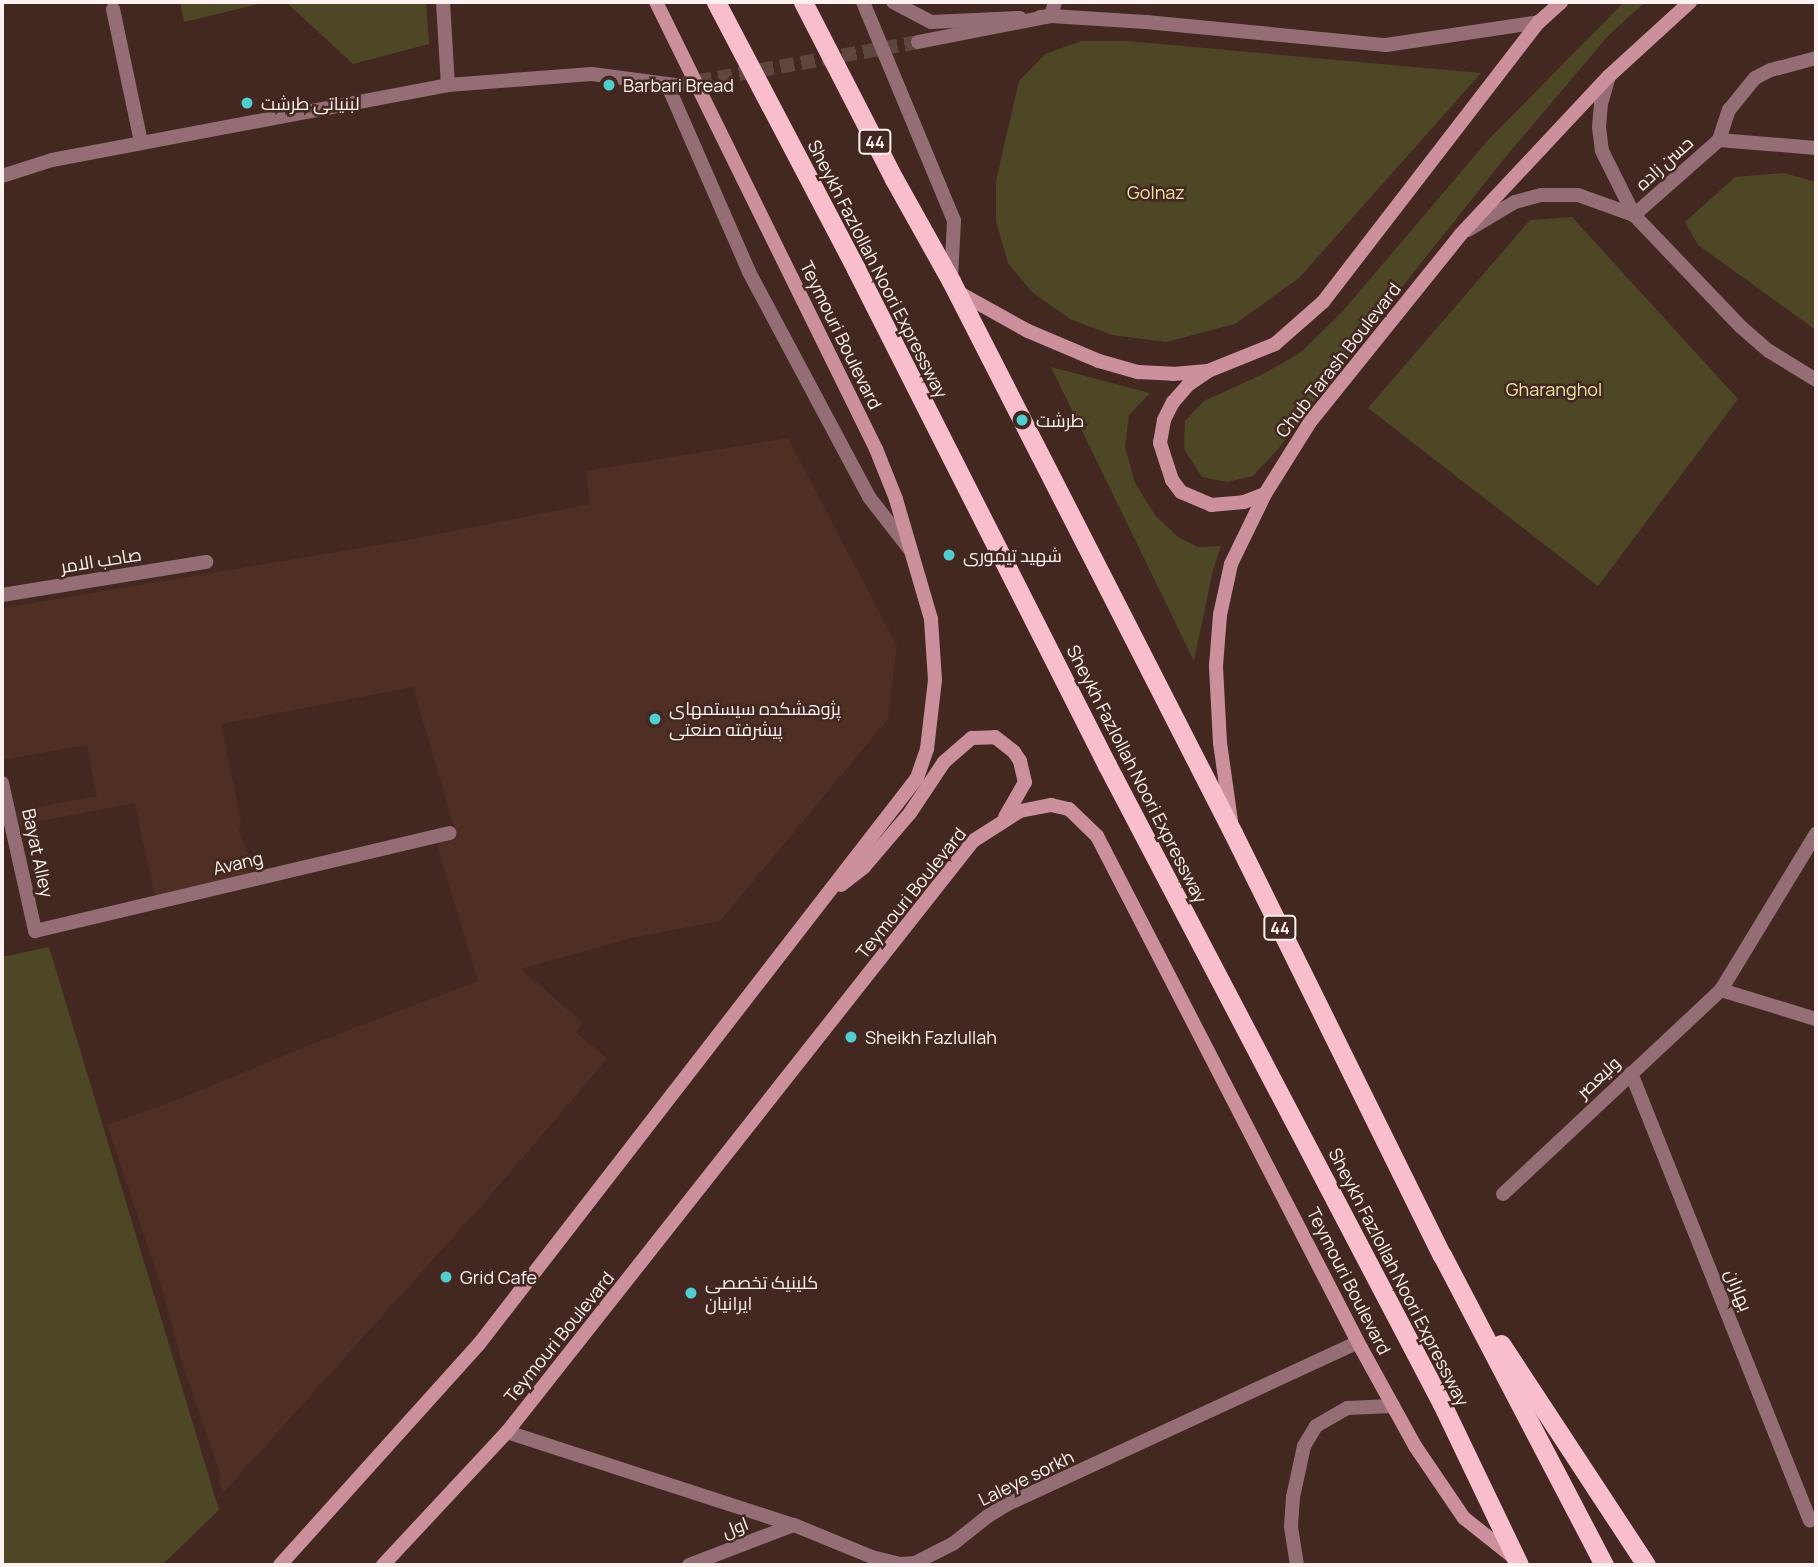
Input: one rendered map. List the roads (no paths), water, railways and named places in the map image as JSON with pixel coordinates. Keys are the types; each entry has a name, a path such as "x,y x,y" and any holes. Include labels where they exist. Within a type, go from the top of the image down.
{"highway":[{"name":"Sheykh Fazlollah Noori Expressway","path":"716,2 856,269 1107,765 1442,1404 1517,1564"},
{"name":"44","path":"803,2 894,180 953,286 1233,833 1442,1255 1604,1565"},
{"path":"1442,1255 1646,1565"}],"main road":[{"name":"Teymouri Boulevard","path":"280,1565 479,1344 917,778 927,748 934,703 932,619 897,499 876,449 656,2"},
{"path":"1265,494 1244,502 1210,505 1181,492 1172,480 1160,443 1164,420 1173,402 1188,385 1208,371 1275,344 1323,302 1539,22 1561,2"},
{"name":"Chub Tarash Boulevard","path":"1233,833 1220,743 1216,666 1220,615 1231,564 1265,494 1310,422 1461,234 1609,76 1690,2"},
{"path":"953,286 1028,331 1099,361 1138,372 1173,374 1208,371"},
{"path":"822,900 864,867 909,813 944,762 972,738 995,737 1014,752 1020,761 1025,782 1004,819"},
{"name":"Teymouri Boulevard","path":"383,1565 507,1432 973,841 1004,819 1035,806 1051,805 1069,809 1097,836 1358,1342 1415,1446 1464,1518 1517,1564"}],"street":[{"path":"443,2 448,85"},
{"path":"863,2 954,221 953,286"},
{"path":"893,2 931,22 1053,9 1146,22 1386,46 1539,22"},
{"path":"113,9 141,142"},
{"path":"918,42 1053,9"},
{"name":"حسن زاده","path":"1634,215 1719,140 1729,110 1755,78 1771,70 1816,58"},
{"path":"2,176 52,160 448,85 592,74 672,85 749,272 869,496 914,555"},
{"path":"1609,76 1601,104 1602,151 1634,215 1741,327 1769,351 1816,380"},
{"name":"حسن زاده","path":"1719,140 1816,148"},
{"path":"1461,234 1514,202 1541,195 1578,195 1634,215"},
{"name":"صاحب الامر","path":"2,596 206,562"},
{"name":"Bayat Alley","path":"2,783 6,813 35,931"},
{"name":"Avang","path":"35,931 450,833"},
{"name":"ولیعصر","path":"1503,1194 1721,990 1816,835"},
{"path":"1721,990 1816,1020"},
{"name":"بهاران","path":"1631,1073 1810,1521"},
{"name":"Laleye sorkh","path":"507,1432 794,1525 872,1557 895,1564 915,1563 929,1558 1010,1503 1358,1342"},
{"path":"1297,1565 1292,1526 1293,1497 1304,1446 1316,1426 1347,1408 1393,1406"},
{"name":"اول","path":"690,1565 794,1525"}],"tunnel":[{"path":"677,85 918,42"}],"place":[{"name":"Barbari Bread","path":"609,85"},
{"name":"لبنیاتی طرشت","path":"247,103"},
{"name":"طرشت","path":"1022,420"},
{"name":"شهید تیموری","path":"949,555"},
{"name":"پژوهشکده سیستمهای پیشرفته صنعتی","path":"655,719"},
{"name":"Sheikh Fazlullah","path":"851,1037"},
{"name":"Grid Cafe","path":"446,1277"},
{"name":"کلینیک تخصصی ایرانیان","path":"691,1293"}],"park label":[{"name":"Golnaz","path":"1156,192"},
{"name":"Gharanghol","path":"1554,389"}]}
